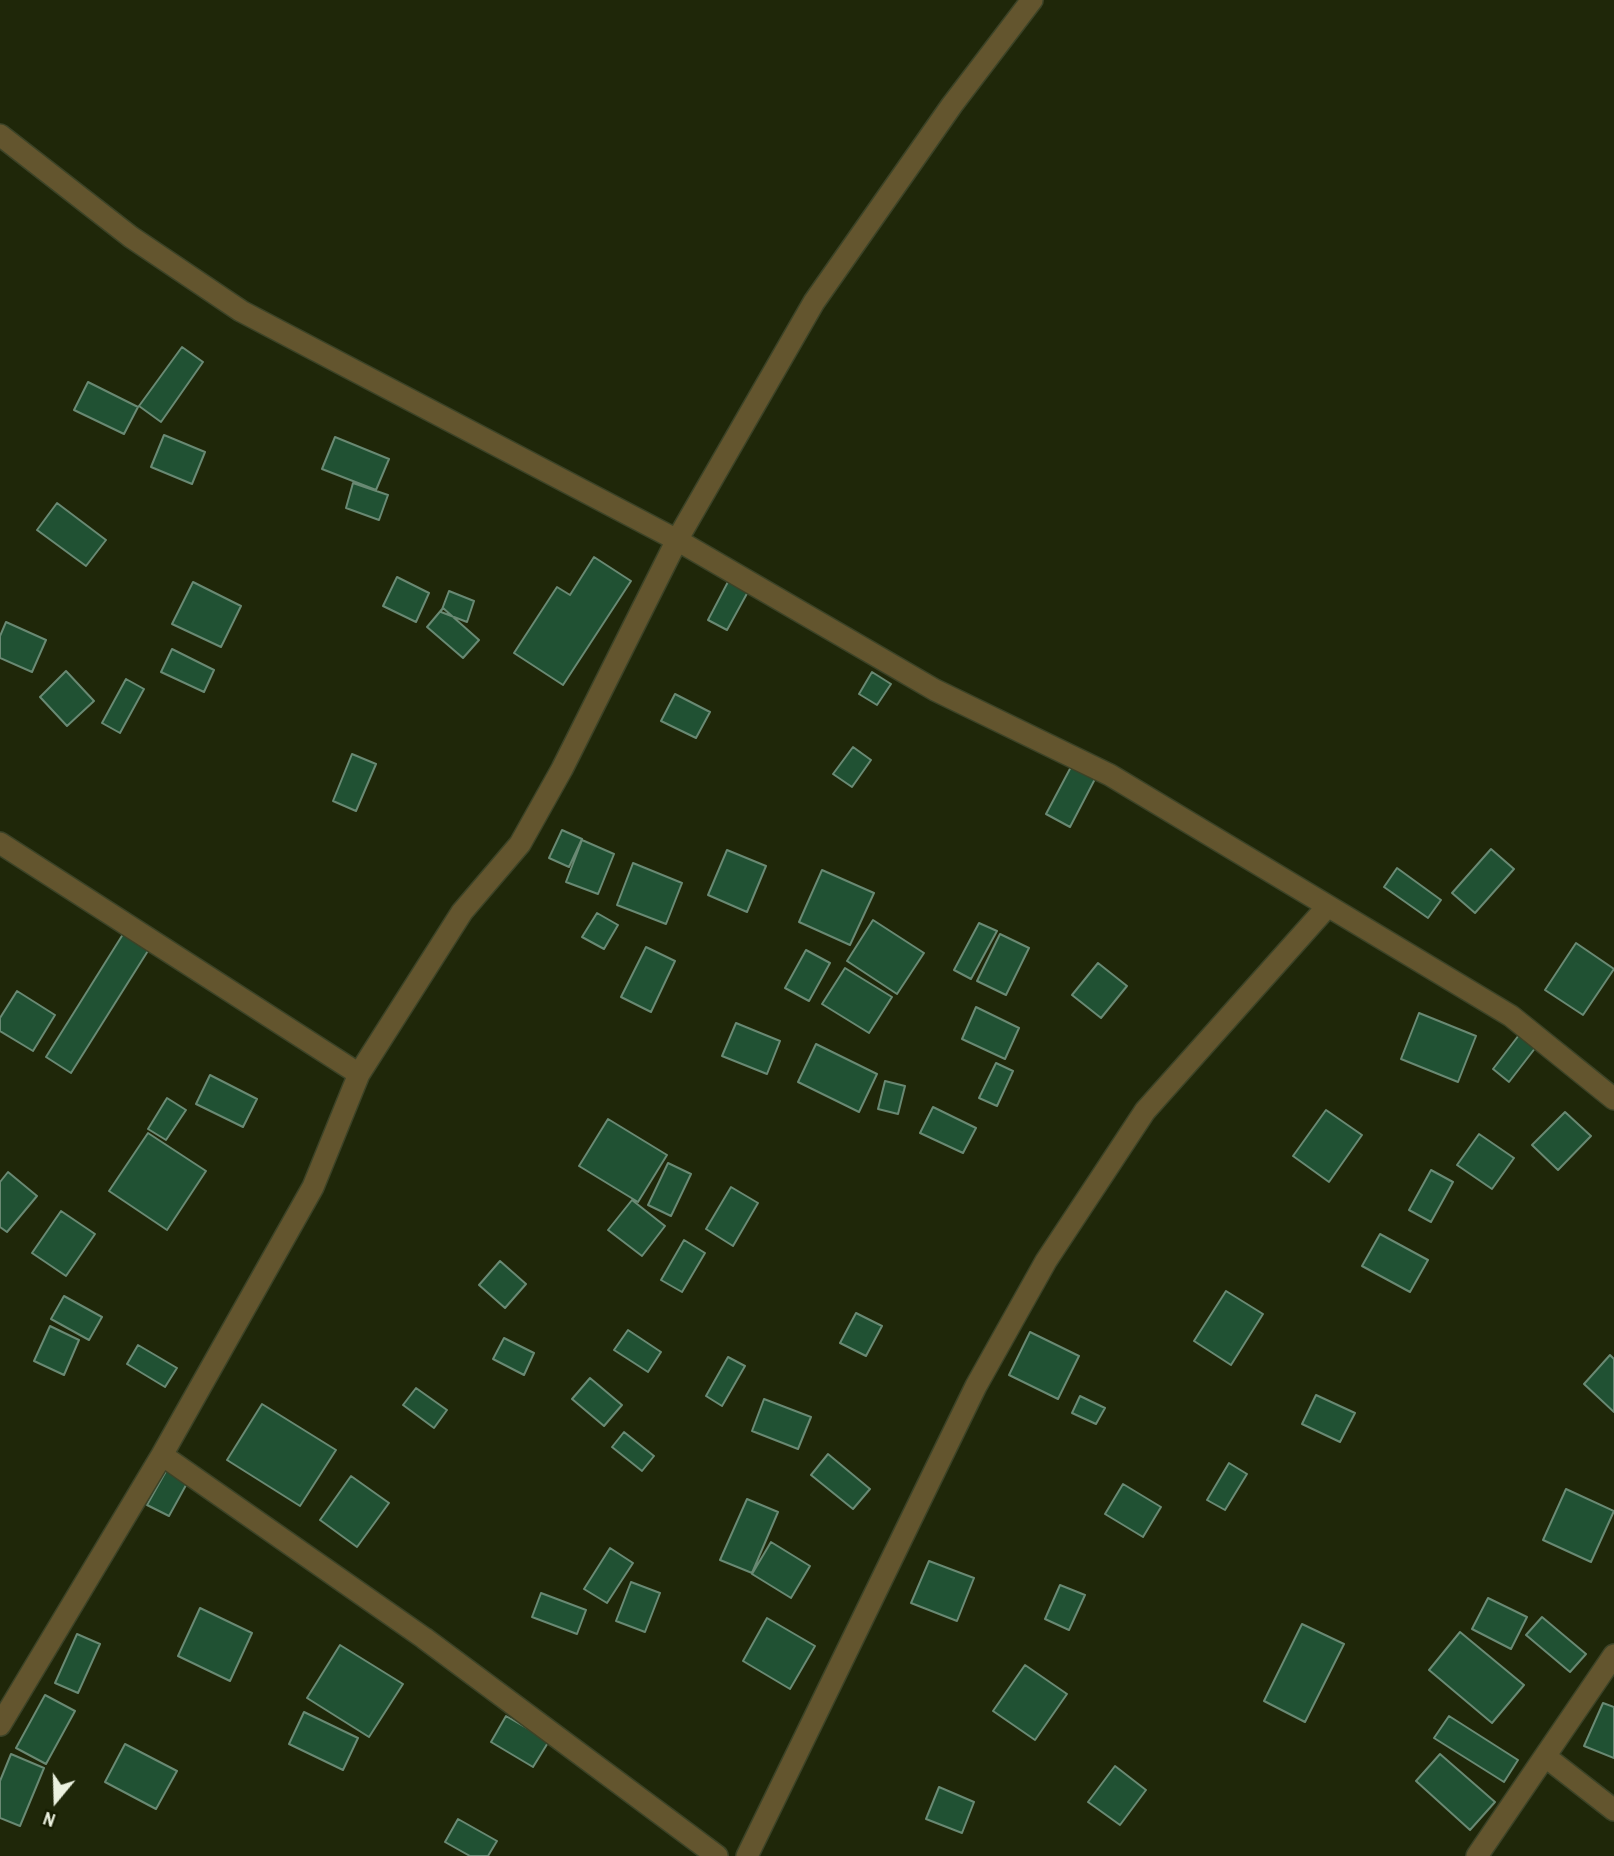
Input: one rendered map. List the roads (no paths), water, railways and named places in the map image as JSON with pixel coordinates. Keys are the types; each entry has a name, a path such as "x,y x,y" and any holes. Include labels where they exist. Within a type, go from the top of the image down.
{"street":[{"path":"0,1725 162,1455 313,1187 359,1074 461,912 520,844 562,769 677,540 814,302 952,105 1032,0"},
{"path":"0,135 131,237 241,311 677,540 935,690 1110,775 1511,1016 1614,1098"},
{"path":"0,843 359,1074"},
{"path":"747,1856 976,1386 1046,1261 1145,1111 1327,907"},
{"path":"162,1455 424,1638 717,1856"},
{"path":"1477,1856 1614,1654"},
{"path":"1546,1757 1614,1810"}]}
